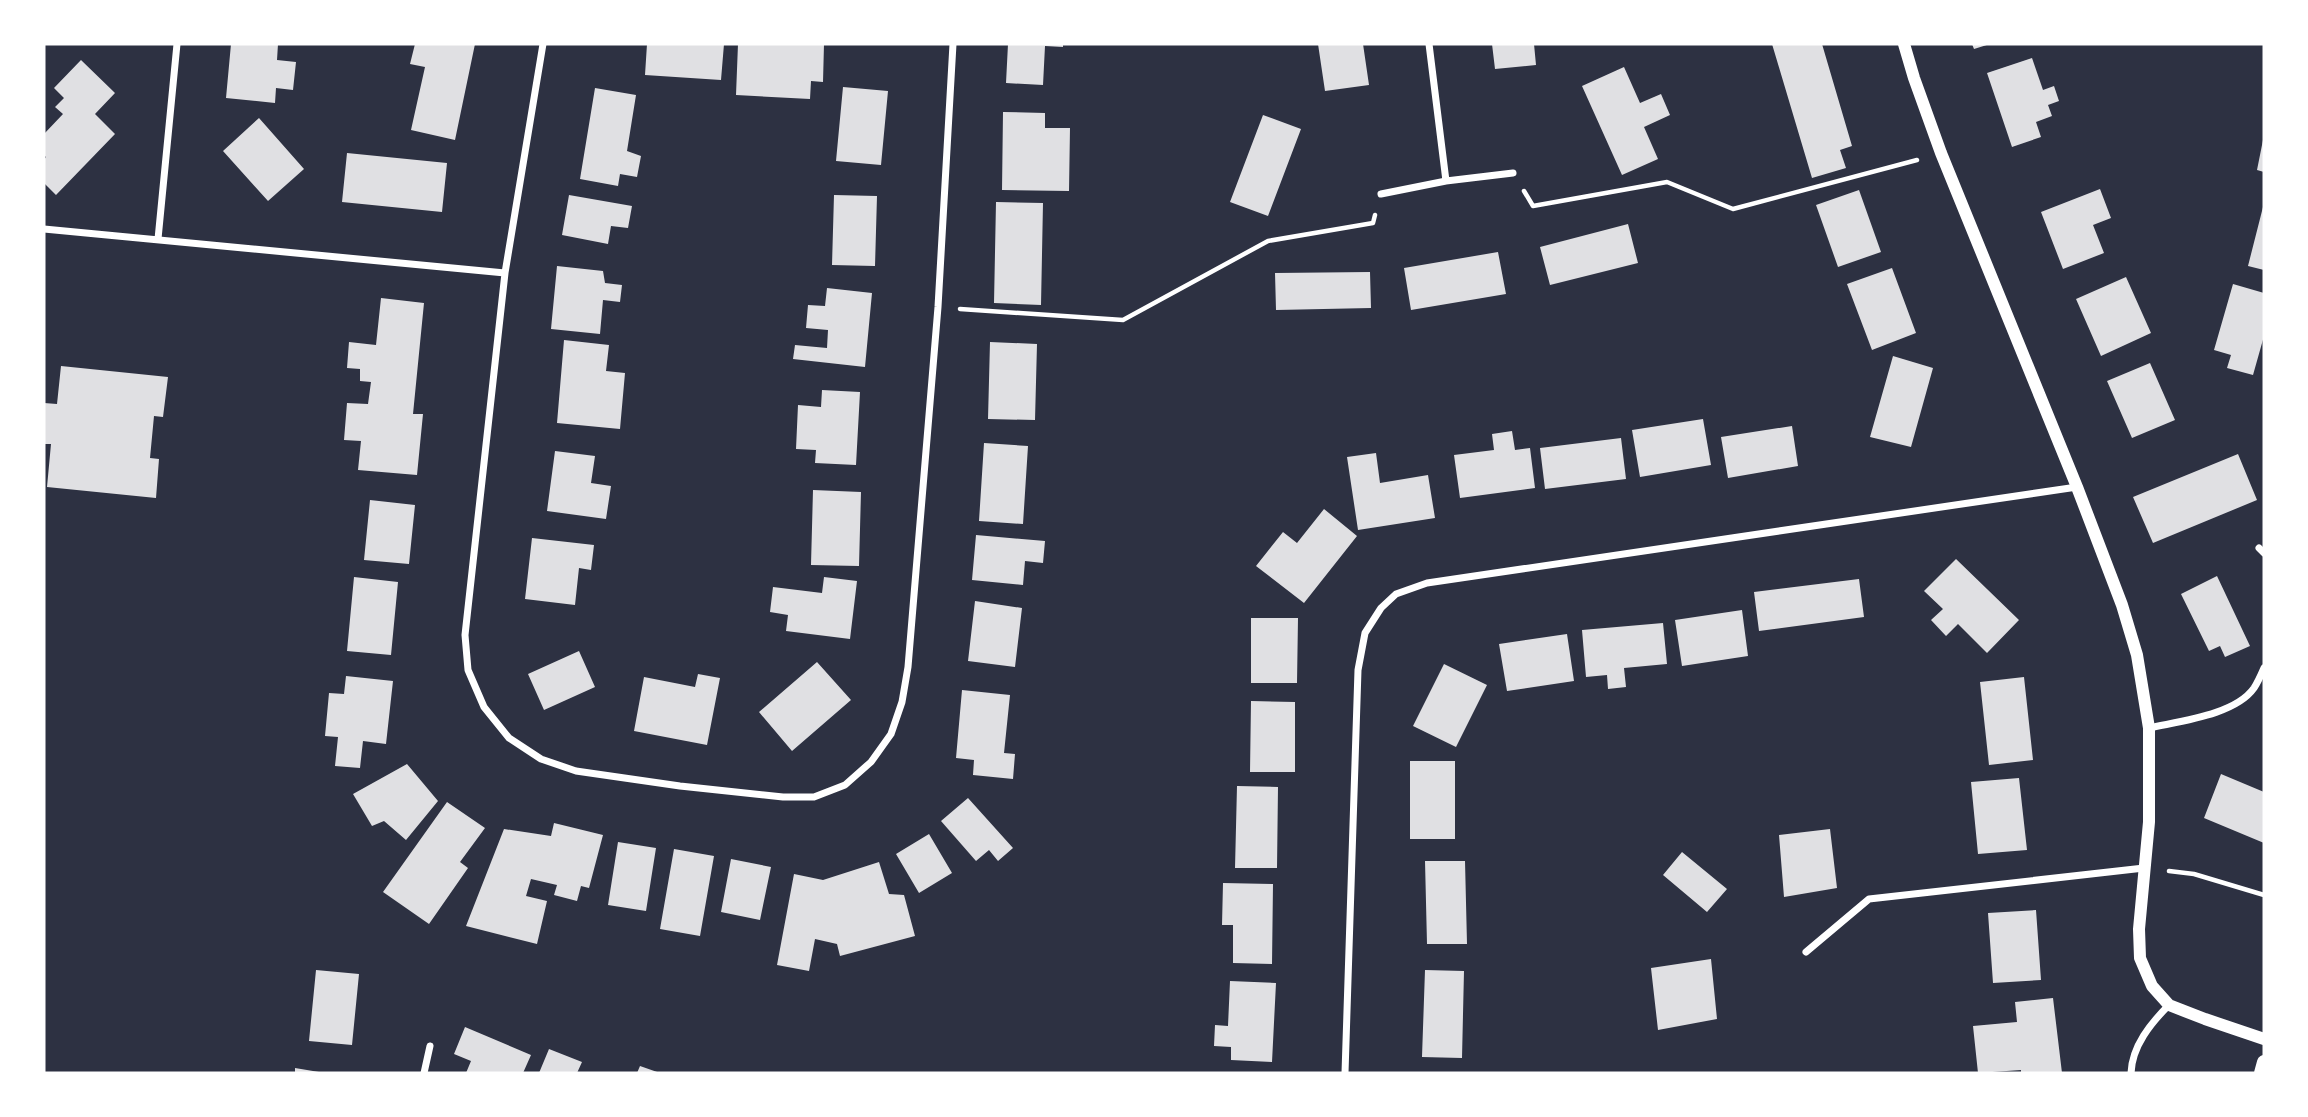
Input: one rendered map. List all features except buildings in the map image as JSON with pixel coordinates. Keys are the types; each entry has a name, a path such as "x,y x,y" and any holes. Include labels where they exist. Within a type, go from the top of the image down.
{"main road":[{"path":"2261,1073 2264,1062"}],"street":[{"path":"158,239 177,44"},
{"path":"543,44 505,273 465,635 468,670 484,708 509,738 541,759 576,771 783,797 814,797 845,785 871,762 891,734 902,702 908,667 938,307 953,44"},
{"path":"1429,44 1446,181"},
{"path":"1905,44 1914,78 1941,153 2077,487 2137,655 2149,728 2149,822 2139,929 2140,958 2152,986 2169,1004 2264,1039"},
{"path":"1381,194 1446,181 1513,173"},
{"path":"44,229 505,273"},
{"path":"1345,1073 1358,670 1365,632 1381,608 1396,594 1427,583 2077,487"},
{"path":"2149,728 2200,717 2236,705 2254,689 2264,668"},
{"path":"1806,952 1869,899 2144,869"},
{"path":"2131,1073 2138,1045 2155,1019 2169,1004"},
{"path":"424,1073 430,1045"}],"path":[{"path":"1513,173 1533,206 1667,182 1733,209 1941,153"},
{"path":"938,307 1123,320 1268,241 1373,223 1381,194"},
{"path":"2144,869 2194,874 2264,895"}]}
